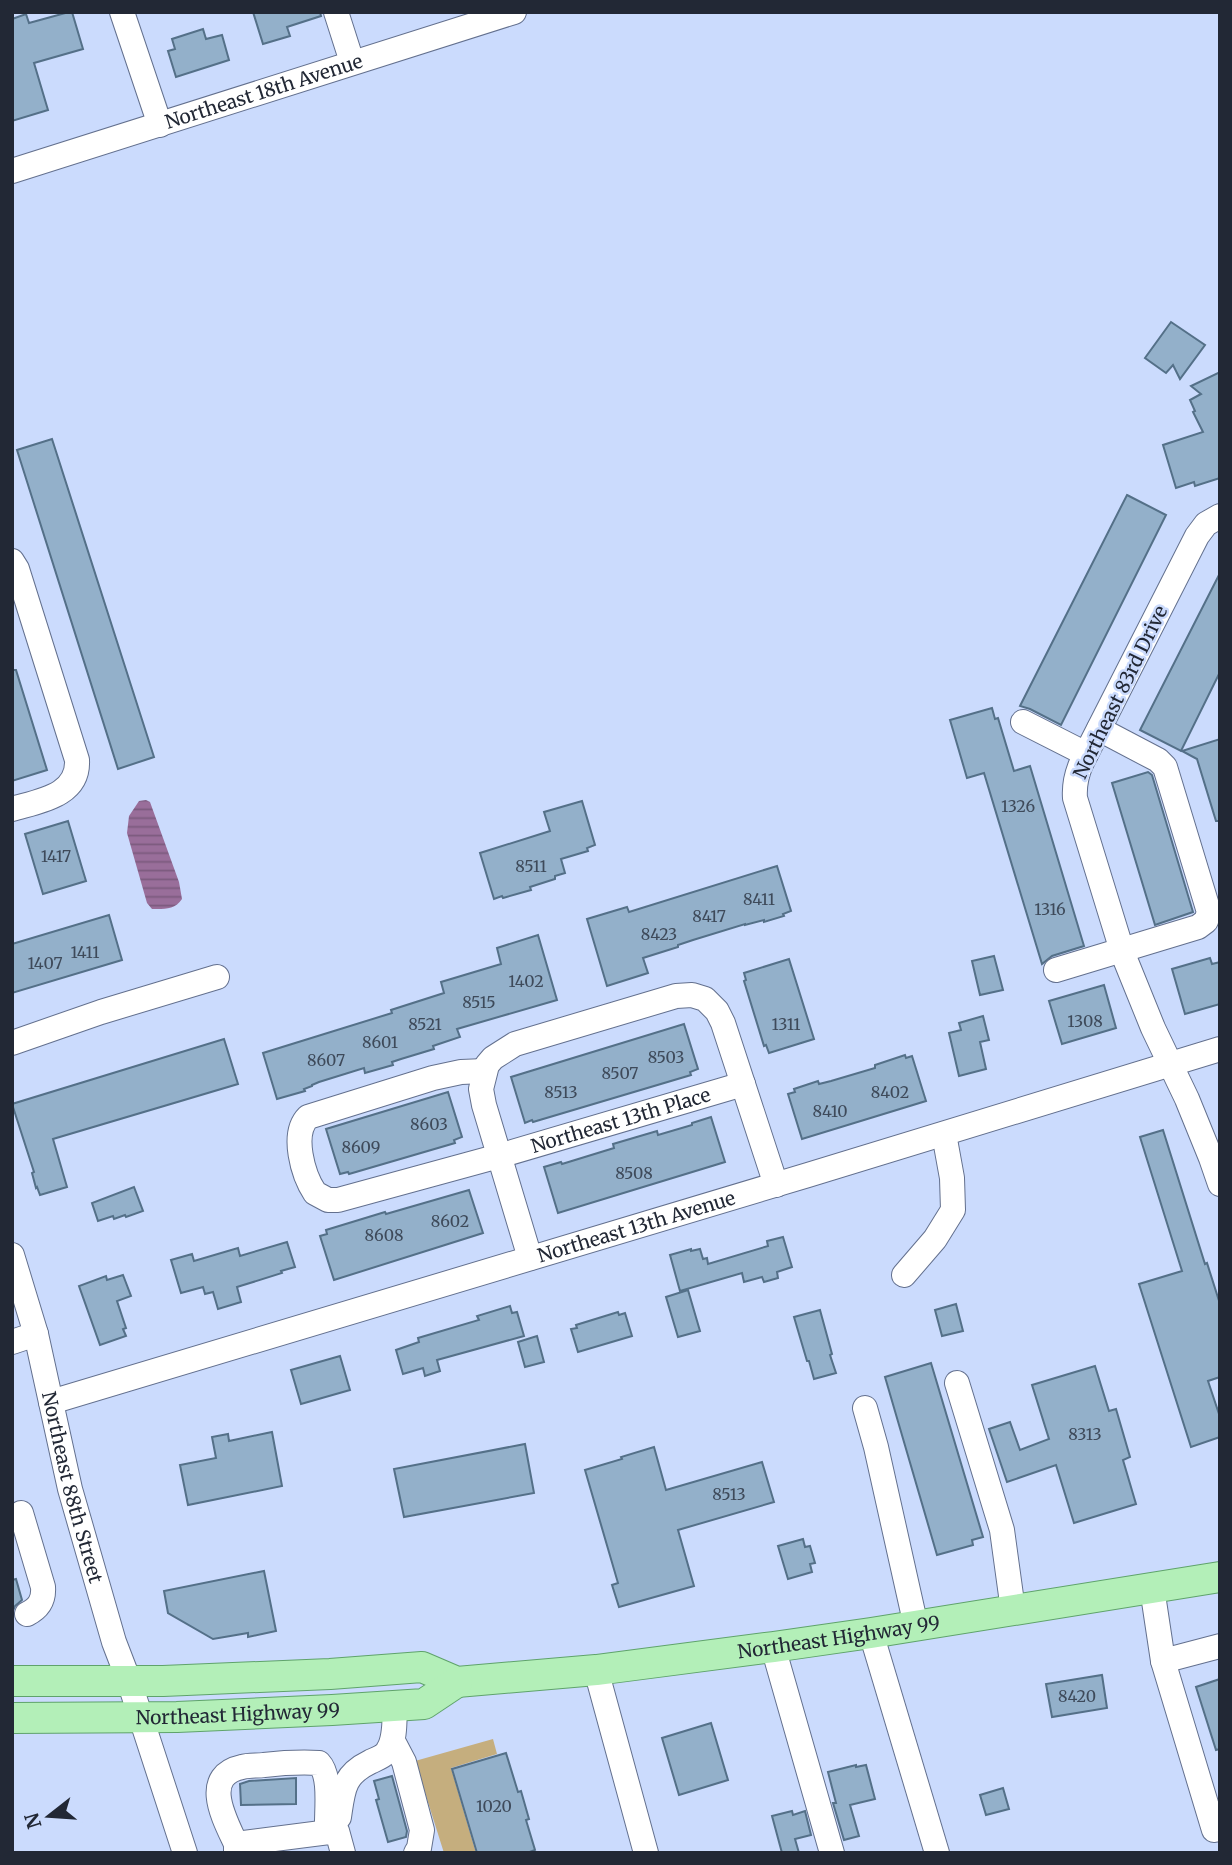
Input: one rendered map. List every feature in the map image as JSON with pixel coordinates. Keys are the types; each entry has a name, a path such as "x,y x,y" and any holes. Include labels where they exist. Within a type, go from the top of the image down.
{"main road":[{"name":"Northeast Highway 99","path":"12,1681 129,1681 330,1674 422,1667 457,1682 596,1670 773,1647 1220,1577"},
{"name":"Northeast Highway 99","path":"12,1718 245,1714 424,1704 457,1682"}],"street":[{"path":"122,12 160,125"},
{"path":"336,12 352,62"},
{"name":"Northeast 18th Avenue","path":"12,171 514,12"},
{"name":"Northeast 83rd Drive","path":"1213,520 1197,536 1086,754 1076,776 1074,788 1122,950 1153,1028 1215,1156 1220,1184"},
{"path":"12,561 17,569 77,760 75,778 58,795 12,809"},
{"path":"1023,722 1086,754"},
{"path":"1056,970 1198,927 1206,921 1209,912 1166,767 1158,760 1099,729"},
{"path":"12,1043 101,1012 217,977"},
{"path":"530,1258 482,1096 485,1071 493,1058 515,1044 676,996 692,995 705,999 718,1011 776,1185"},
{"name":"Northeast 13th Avenue","path":"51,1402 1220,1049"},
{"name":"Northeast 13th Place","path":"485,1071 461,1072 433,1078 311,1115 302,1124 299,1143 315,1193 334,1200 499,1156 743,1084"},
{"path":"904,1275 935,1239 953,1210 952,1178 944,1133"},
{"name":"Northeast 88th Street","path":"12,1255 36,1334 70,1489 114,1642 185,1853"},
{"path":"12,1342 36,1334"},
{"path":"957,1382 1002,1530 1013,1610"},
{"path":"865,1408 916,1626"},
{"path":"21,1513 44,1594 38,1608 27,1614"},
{"path":"1153,1588 1163,1661 1214,1830 1220,1829"},
{"path":"871,1633 937,1853"},
{"path":"1163,1661 1220,1646"},
{"path":"773,1647 832,1853"},
{"path":"596,1670 646,1853"},
{"path":"335,1839 343,1786 352,1773 387,1754 393,1741 395,1706"},
{"path":"393,1741 404,1762 422,1830 416,1853"},
{"path":"318,1763 324,1769 327,1779 335,1839 236,1848 221,1813 219,1784 228,1774 240,1767 318,1763"}],"shaded area":[{"path":"139,801 150,802 179,882 182,899 169,908 152,909 147,903 127,833 129,816"},
{"path":"493,1739 497,1754 451,1768 476,1853 444,1853 415,1761"}],"building":[{"path":"72,12 83,49 34,63 48,110 12,121 12,19 26,14 29,23"},
{"path":"253,12 320,12 321,16 287,27 290,36 263,44"},
{"path":"203,29 206,39 222,35 229,60 176,77 168,51 175,49 172,39"},
{"path":"1171,322 1205,345 1180,379 1173,365 1166,373 1145,358"},
{"path":"1220,372 1220,478 1195,486 1194,482 1176,488 1163,445 1203,432 1190,400 1201,394 1191,386"},
{"path":"52,439 154,757 118,769 17,450"},
{"path":"1127,495 1166,515 1061,725 1020,706"},
{"path":"1220,573 1220,672 1181,751 1140,730"},
{"path":"12,670 16,670 47,770 12,781"},
{"path":"992,708 995,719 998,718 1014,771 1030,766 1084,946 1052,956 1042,964 984,773 967,778 950,720"},
{"path":"1220,739 1220,821 1216,821 1197,759 1182,751"},
{"path":"1148,772 1152,775 1193,912 1155,925 1112,783"},
{"path":"582,801 595,845 587,848 588,851 561,859 565,873 555,876 555,879 530,887 531,890 494,899 480,853 550,831 544,812"},
{"path":"68,821 86,881 43,894 25,834"},
{"path":"777,866 791,911 783,914 784,916 745,924 643,958 648,973 607,986 587,919 627,907 629,912"},
{"path":"109,915 122,960 12,993 12,944"},
{"path":"538,935 557,1000 457,1029 460,1037 433,1046 434,1049 392,1062 393,1065 365,1073 364,1068 277,1099 263,1053 392,1013 391,1010 444,993 441,982 501,964 497,948"},
{"path":"994,956 1003,990 980,995 972,961"},
{"path":"1210,958 1212,964 1220,962 1220,1004 1185,1014 1172,969"},
{"path":"789,959 814,1039 769,1053 766,1045 764,1046 744,981 744,973"},
{"path":"1104,985 1116,1028 1062,1044 1049,1001"},
{"path":"983,1016 989,1040 980,1042 986,1069 959,1076 949,1033 961,1030 959,1023"},
{"path":"684,1024 698,1069 690,1072 691,1075 525,1123 511,1077"},
{"path":"224,1039 238,1084 53,1139 67,1187 40,1195 12,1104"},
{"path":"905,1055 906,1058 912,1056 926,1101 802,1139 788,1094 795,1092 794,1089 875,1068 875,1065"},
{"path":"448,1092 462,1137 454,1140 455,1143 349,1174 340,1174 326,1129"},
{"path":"711,1117 725,1162 558,1213 544,1167 561,1162 562,1164 614,1148 613,1144 657,1131 658,1135"},
{"path":"1163,1130 1220,1304 1220,1377 1208,1381 1220,1417 1220,1437 1191,1447 1139,1284 1182,1271 1140,1137"},
{"path":"134,1187 143,1211 126,1217 125,1215 114,1219 113,1216 98,1221 92,1203"},
{"path":"469,1190 483,1233 334,1280 320,1236 327,1234 326,1230"},
{"path":"783,1237 792,1267 777,1272 778,1278 764,1282 762,1277 744,1282 742,1273 680,1291 670,1255 700,1249 708,1264 768,1246 767,1241"},
{"path":"287,1242 295,1267 237,1287 241,1302 218,1309 213,1292 205,1294 203,1287 181,1293 171,1260 192,1254 194,1261 238,1248 240,1256"},
{"path":"123,1275 131,1296 117,1301 126,1336 100,1345 79,1286 106,1276 107,1280"},
{"path":"688,1290 700,1331 678,1337 666,1297"},
{"path":"956,1304 963,1331 942,1336 935,1310"},
{"path":"510,1306 512,1313 517,1312 524,1336 437,1360 440,1371 425,1376 423,1368 403,1374 396,1350 419,1342 418,1338 479,1320 477,1316"},
{"path":"820,1310 836,1373 814,1379 794,1317"},
{"path":"618,1312 619,1315 625,1313 632,1336 578,1352 571,1329"},
{"path":"537,1336 544,1362 525,1367 518,1342"},
{"path":"340,1356 350,1390 301,1404 291,1370"},
{"path":"931,1363 983,1537 972,1540 973,1545 937,1555 885,1377"},
{"path":"1095,1366 1109,1411 1116,1409 1130,1457 1123,1460 1136,1504 1074,1523 1056,1465 1007,1482 989,1429 1010,1422 1020,1450 1049,1439 1032,1385"},
{"path":"272,1432 282,1486 188,1505 180,1465 216,1458 212,1437 228,1434 229,1441"},
{"path":"525,1444 534,1493 404,1517 394,1469"},
{"path":"654,1447 666,1490 762,1462 774,1502 678,1530 694,1586 619,1607 612,1585 618,1583 585,1470"},
{"path":"803,1539 805,1547 810,1546 815,1563 810,1564 812,1572 788,1579 778,1546"},
{"path":"264,1571 276,1631 248,1637 248,1633 213,1639 168,1613 164,1591"},
{"path":"16,1579 22,1600 12,1613 12,1580"},
{"path":"1102,1675 1107,1708 1052,1717 1046,1684"},
{"path":"1220,1679 1220,1749 1216,1750 1196,1687"},
{"path":"711,1723 728,1780 679,1795 662,1738"},
{"path":"506,1753 518,1792 521,1791 535,1850 527,1853 477,1853 452,1769"},
{"path":"866,1765 875,1799 850,1805 859,1836 844,1840 833,1803 836,1803 828,1772"},
{"path":"392,1776 407,1831 406,1837 388,1842 376,1800 379,1799 374,1781"},
{"path":"296,1778 296,1804 241,1805 240,1784"},
{"path":"1003,1788 1009,1809 986,1815 980,1795"},
{"path":"792,1811 793,1815 805,1811 811,1835 795,1839 799,1853 782,1853 772,1816"}]}
